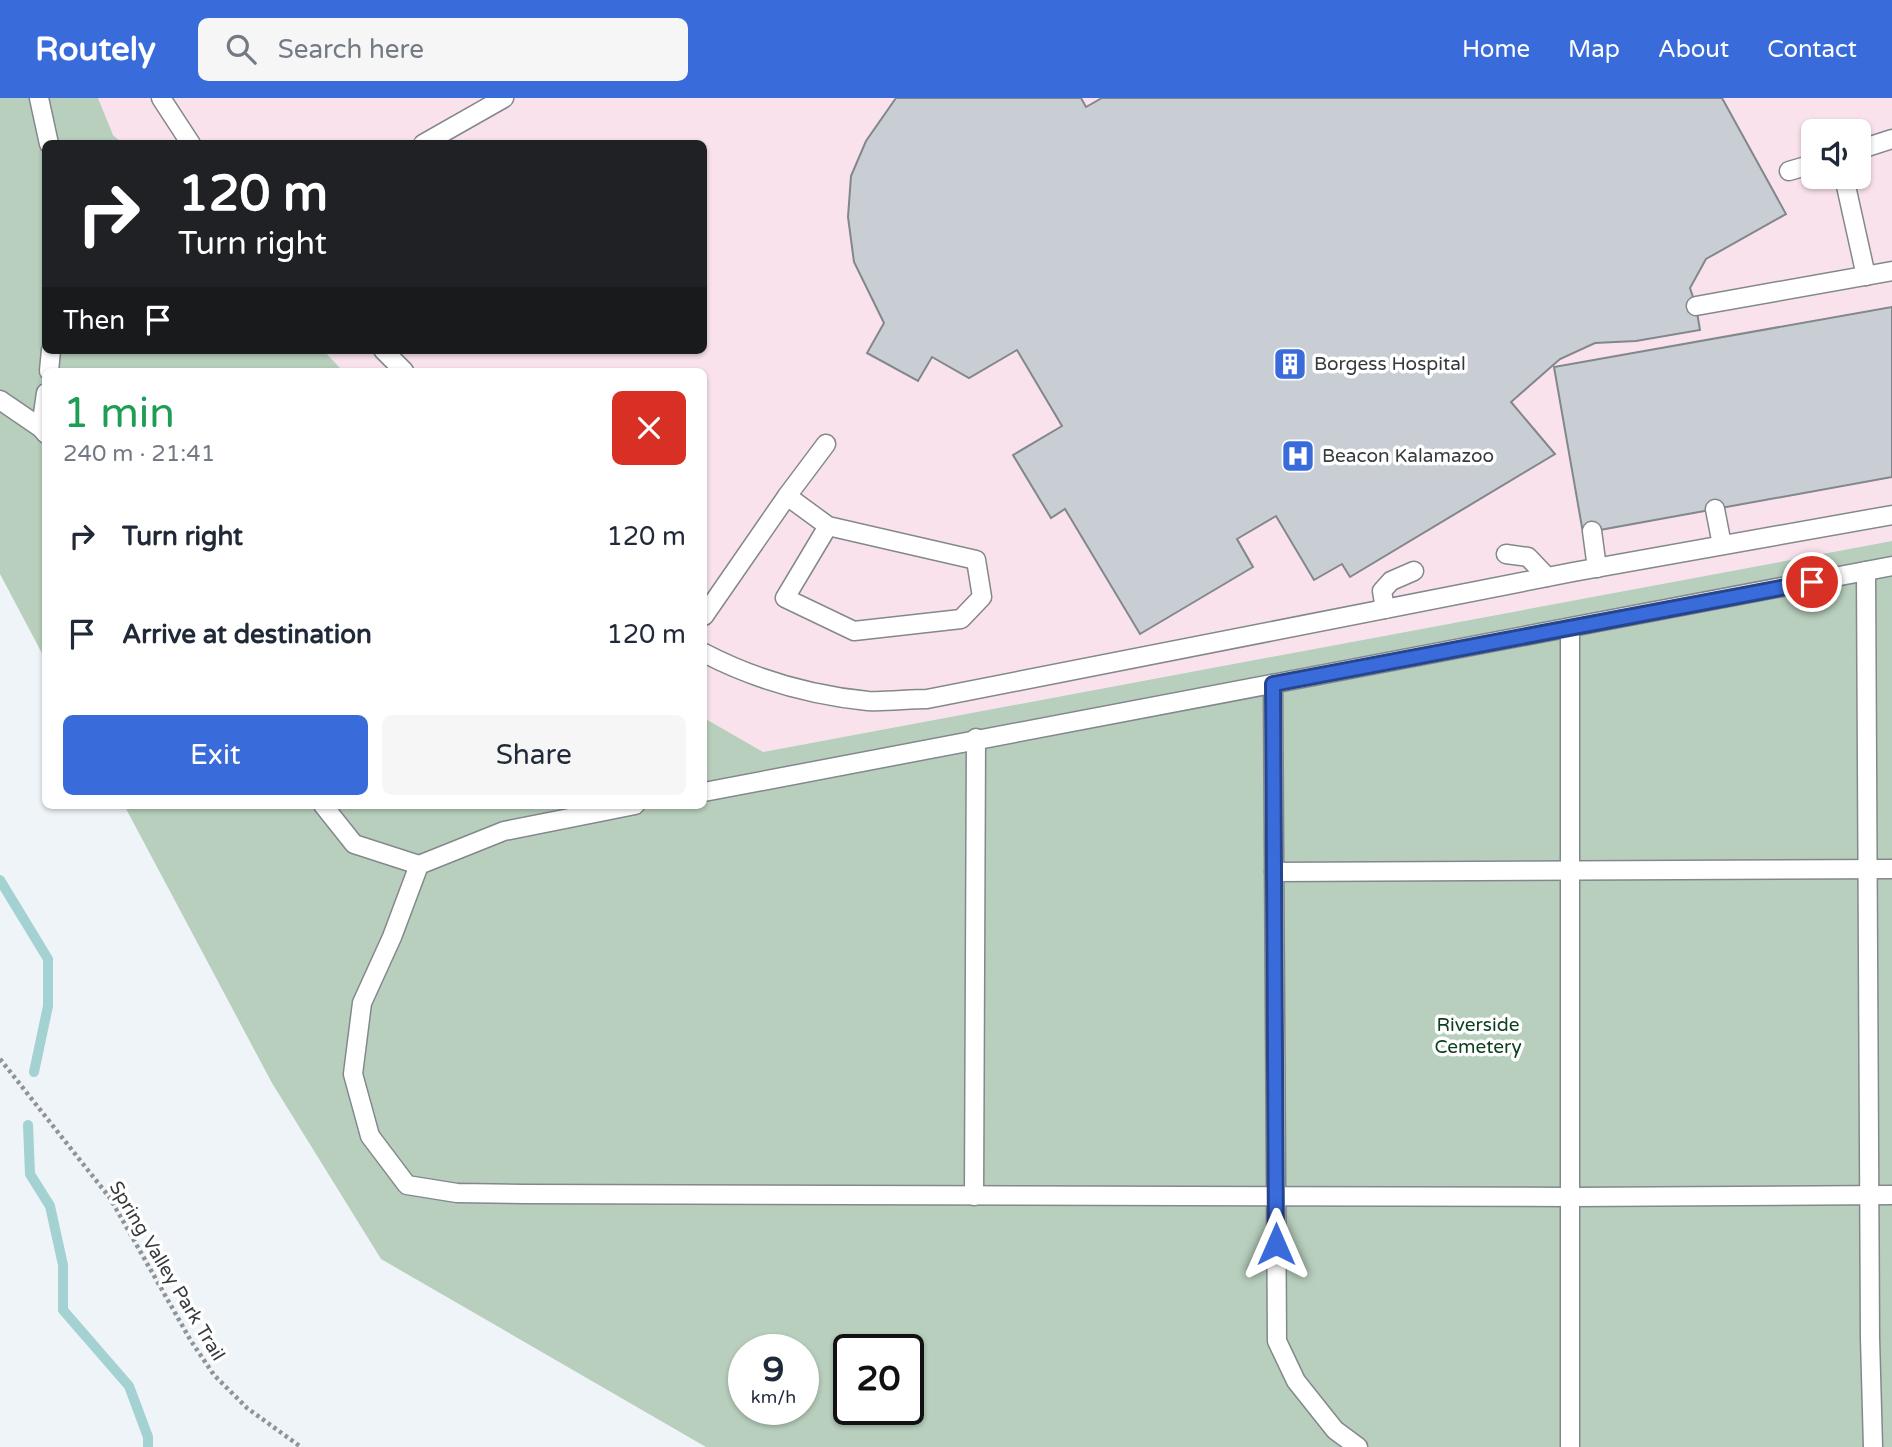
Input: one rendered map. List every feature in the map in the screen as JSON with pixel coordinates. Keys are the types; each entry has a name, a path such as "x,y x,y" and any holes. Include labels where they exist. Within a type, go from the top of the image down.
{"lane":[{"path":"39,98 48,140"},
{"path":"161,98 188,140"},
{"path":"430,140 504,98"},
{"path":"1871,146 1892,139"},
{"path":"1789,172 1801,168"},
{"path":"1847,189 1866,276"},
{"path":"1696,306 1892,271"},
{"path":"387,354 401,368"},
{"path":"0,400 42,430"},
{"path":"707,612 826,444"},
{"path":"787,496 828,526 976,561 982,597 961,619 854,631 785,598 828,526"},
{"path":"1715,509 1722,545"},
{"path":"707,655 774,684 812,692 870,701 927,699 1547,577 1892,515"},
{"path":"1592,531 1597,568"},
{"path":"1506,554 1528,556 1547,577"},
{"path":"707,791 976,738 1570,629 1892,566"},
{"path":"1385,609 1382,591 1391,581 1413,571"},
{"path":"1866,571 1873,1447"},
{"path":"1570,629 1570,1447"},
{"path":"1273,684 1277,1340 1296,1381 1335,1430 1358,1447"},
{"path":"974,1196 976,738"},
{"path":"326,809 354,844 419,865 504,831 615,809"},
{"path":"419,865 392,937 362,1003 353,1074 370,1136 407,1185 457,1193 484,1194 1571,1197 1892,1195"},
{"path":"1275,872 1892,869"}],"path":[{"name":"Spring Valley Park Trail","path":"0,1059 110,1198 191,1341 214,1375 247,1408 301,1447"}],"shaded area":[{"name":"Beacon Kalamazoo","path":"98,98 1892,98 1892,541 762,752 707,720 707,368 340,368 327,354 707,354 707,140 119,140 113,135"}],"green space":[{"path":"0,98 98,98 113,135 119,140 42,140 42,354 327,354 340,368 42,368 42,653 0,574"},
{"name":"Riverside Cemetery","path":"1892,541 1892,1447 706,1447 381,1259 272,1083 126,809 707,809 707,720 763,752"}],"building":[{"name":"Borgess Hospital","path":"896,98 1081,98 1086,107 1102,98 1722,98 1786,214 1706,259 1690,288 1700,330 1636,341 1595,343 1560,359 1511,402 1555,454 1350,577 1342,564 1314,580 1276,516 1237,539 1253,567 1140,634 1065,509 1051,518 1013,455 1062,426 1017,350 969,378 932,357 918,381 867,353 884,323 854,262 848,217 851,176 866,141"},
{"path":"1892,307 1892,477 1583,533 1554,367"}],"waterway":[{"path":"0,880 48,959 48,1006 34,1072"},
{"path":"28,1125 30,1174 50,1206 63,1265 63,1310 129,1386 148,1437 148,1447"}],"place":[{"name":"Borgess Hospital","path":"1290,364"},
{"name":"Beacon Kalamazoo","path":"1298,456"}],"route":[{"path":"1276,1244 1273,684 1812,582"}]}
